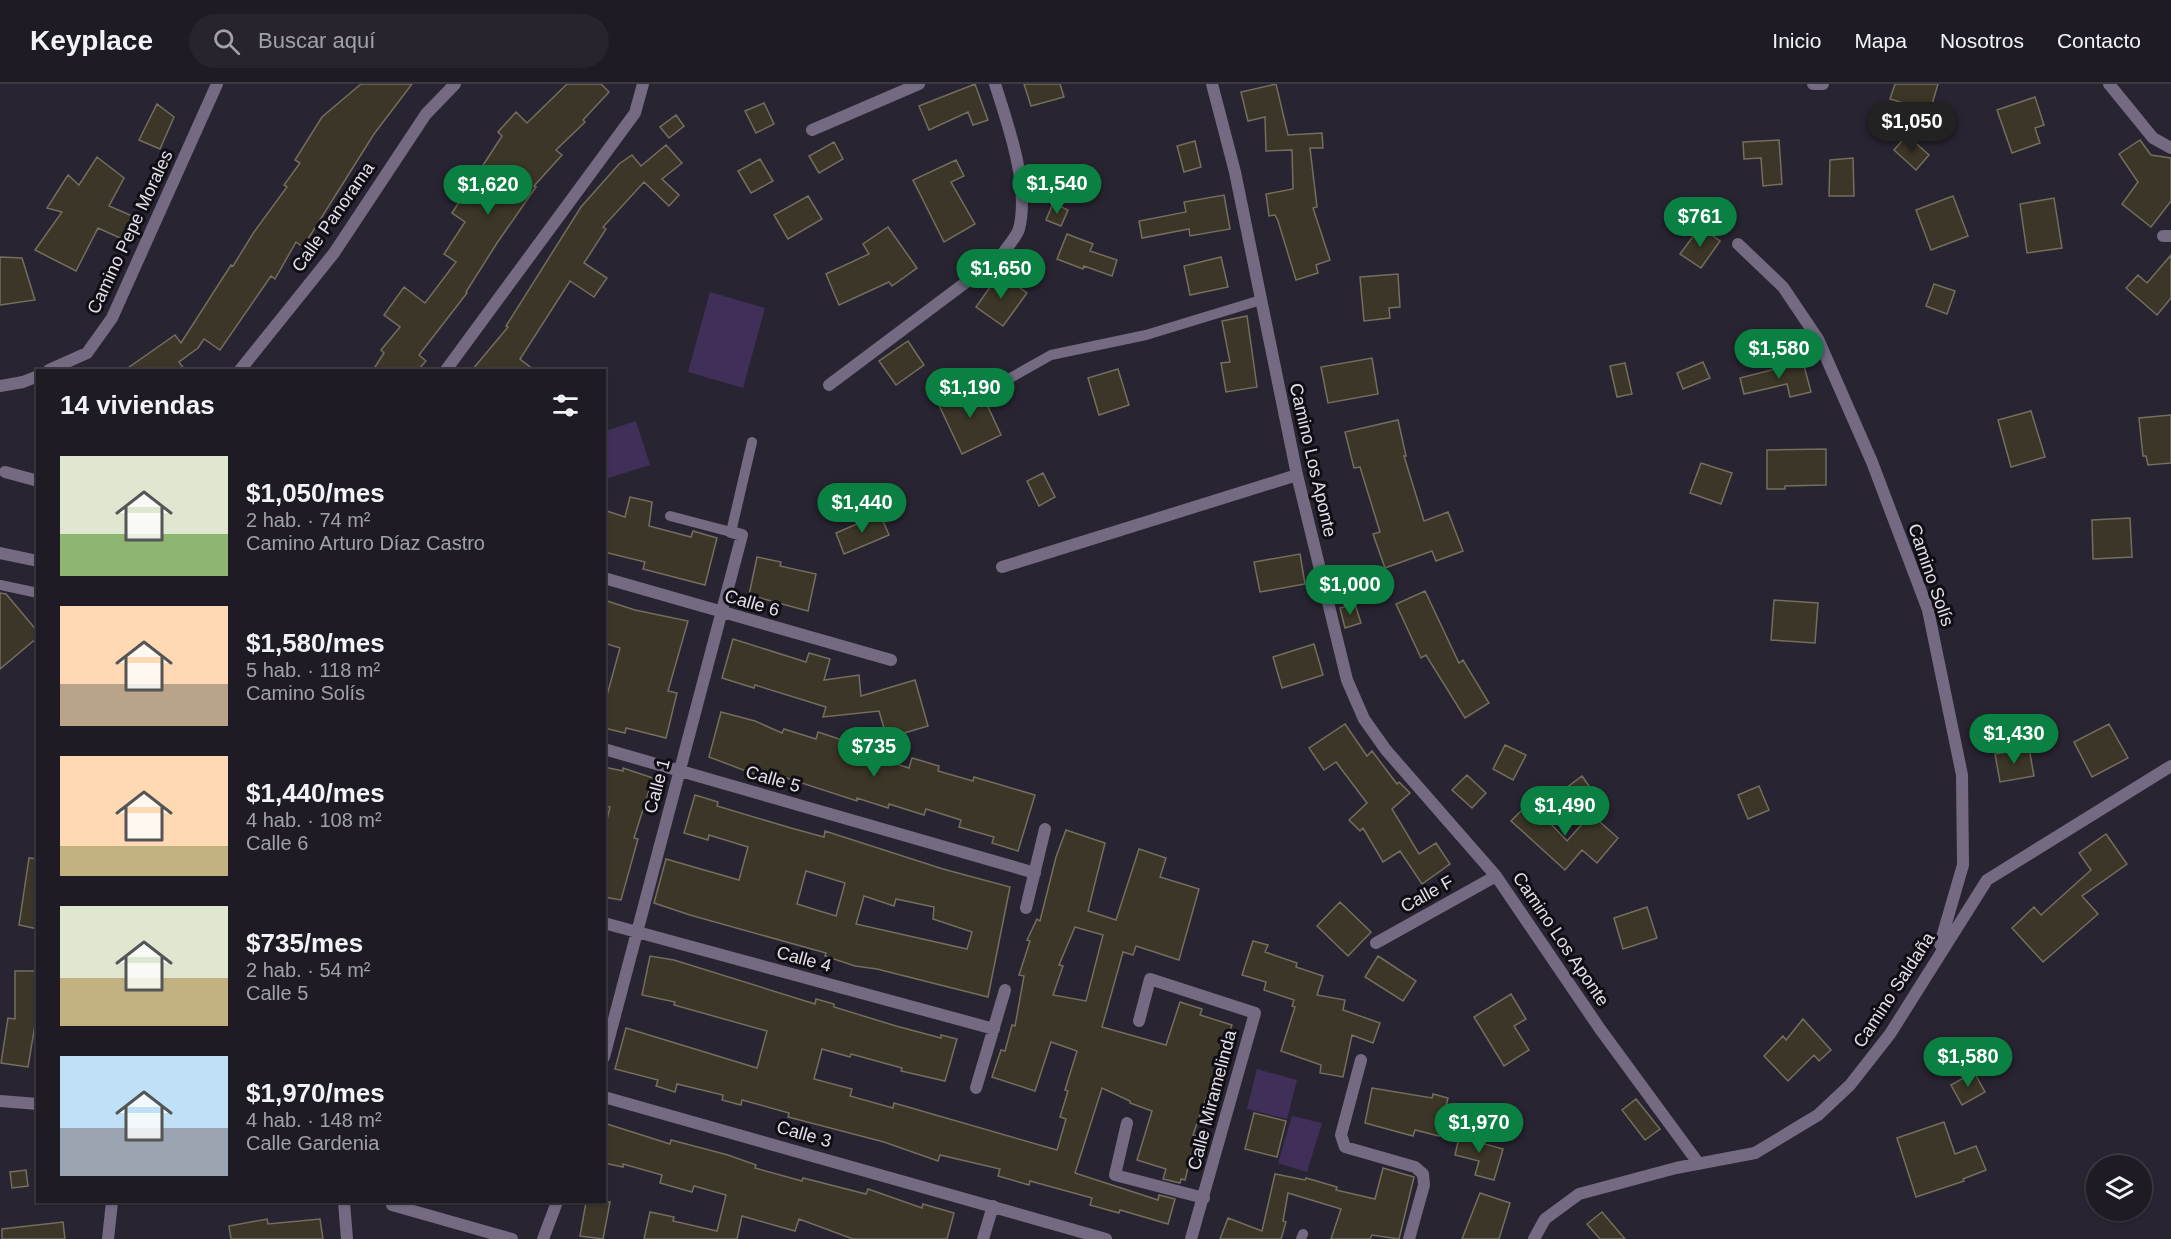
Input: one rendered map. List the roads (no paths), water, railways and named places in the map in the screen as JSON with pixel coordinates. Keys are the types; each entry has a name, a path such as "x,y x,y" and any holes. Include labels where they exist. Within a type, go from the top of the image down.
{"street":[{"name":"Camino Pepe Morales","path":"51,369 87,353 112,318 217,84"},
{"name":"Calle Panorama","path":"241,369 334,253 426,114 455,84"},
{"path":"447,369 635,113 643,84"},
{"path":"812,130 919,84"},
{"path":"829,385 1001,256 1018,231 1022,198 1011,137 995,84"},
{"name":"Camino Los Aponte","path":"1212,84 1234,172 1297,475 1347,680 1364,719 1386,750 1496,876 1600,1029 1699,1164"},
{"path":"1813,84 1823,84"},
{"path":"2109,84 2153,138 2171,148"},
{"name":"Camino Solís","path":"1738,244 1783,288 1818,339 1872,462 1928,610 1962,776 1963,865 1937,957"},
{"path":"0,386 23,382 36,377"},
{"path":"5,472 36,480"},
{"path":"1002,567 1297,475"},
{"name":"Calle 1","path":"606,1049 742,536 731,532"},
{"path":"0,553 36,561"},
{"name":"Calle 6","path":"606,579 891,660"},
{"name":"Calle 5","path":"606,750 1035,873"},
{"name":"Camino Saldaña","path":"1534,1239 1545,1219 1579,1194 1699,1164 1755,1153 1818,1115 1850,1085 1890,1034 1987,880 2171,766"},
{"path":"1026,908 1046,829"},
{"name":"Calle F","path":"1376,943 1496,876"},
{"name":"Calle 4","path":"606,923 994,1029"},
{"name":"Calle Miramelinda","path":"1139,1021 1150,979 1255,1014 1191,1239"},
{"path":"976,1088 1005,990"},
{"path":"1361,1060 1341,1135 1342,1141 1345,1147 1416,1167 1423,1174 1424,1185 1409,1239"},
{"name":"Calle 3","path":"606,1098 1106,1239"},
{"path":"0,1101 36,1104"},
{"path":"1127,1123 1115,1175 1204,1198"},
{"path":"108,1239 112,1203"},
{"path":"344,1203 347,1239"},
{"path":"543,1239 557,1203"},
{"path":"392,1205 512,1239"},
{"path":"983,1239 993,1206"}],"lane":[{"path":"998,385 1051,355 1146,335 1261,300"},
{"path":"670,516 731,532 752,442"},
{"path":"0,585 36,593"}]}
